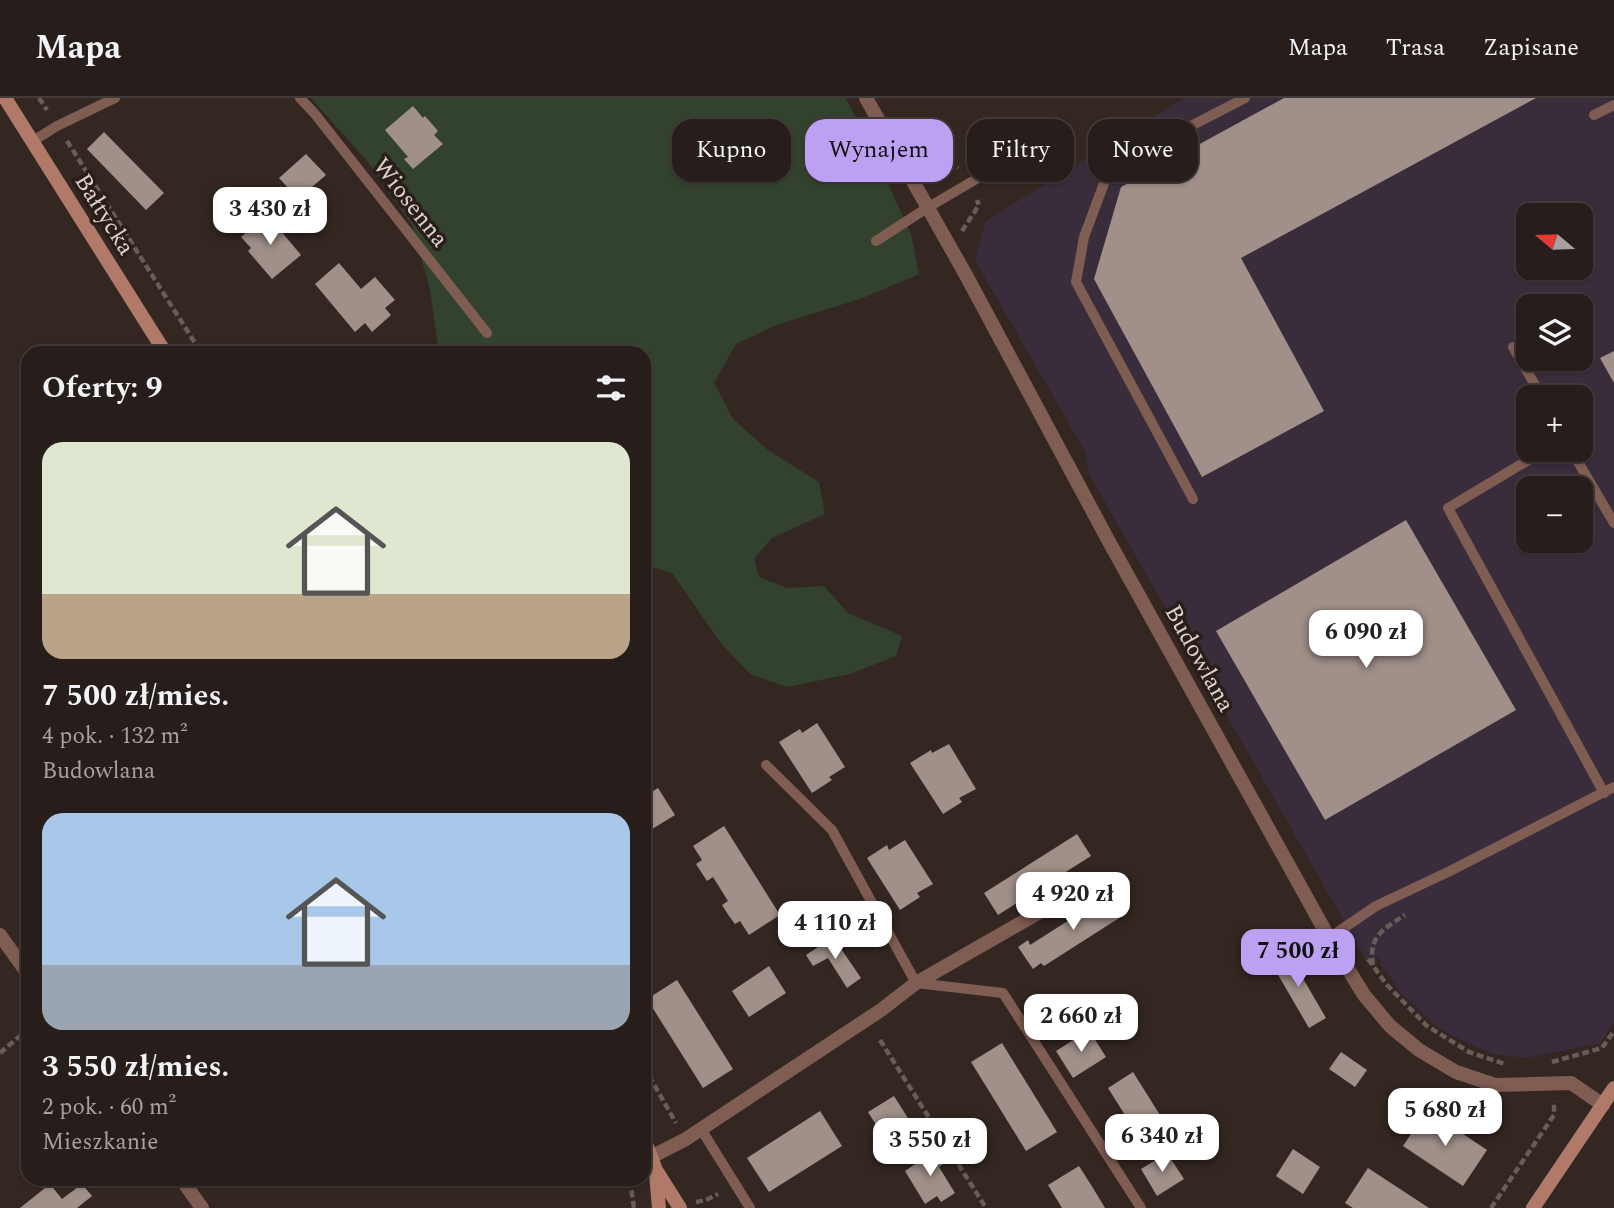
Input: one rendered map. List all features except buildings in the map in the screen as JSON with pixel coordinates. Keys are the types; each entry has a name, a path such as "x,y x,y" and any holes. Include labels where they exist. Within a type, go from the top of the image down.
{"main road":[{"name":"Bałtycka","path":"5,98 161,346"},
{"path":"1533,1208 1614,1088"},
{"path":"651,1156 680,1208"},
{"path":"654,1163 659,1208"}],"street":[{"name":"Budowlana","path":"866,98 1329,938 1364,995 1390,1026 1419,1050 1455,1072 1495,1085 1571,1083 1603,1105"},
{"path":"654,1163 881,1010 916,983 1059,901"},
{"path":"0,935 21,964"},
{"path":"186,1186 202,1208"}],"lane":[{"path":"33,141 57,126 115,98"},
{"name":"Wiosenna","path":"300,98 487,333"},
{"path":"1193,499 1076,282 1084,237 1106,178 1160,142 1245,98"},
{"path":"1594,115 1614,105"},
{"path":"876,241 971,182"},
{"path":"1513,347 1535,385"},
{"path":"1329,938 1376,906 1609,790 1448,508 1525,462"},
{"path":"1578,462 1614,523"},
{"path":"766,765 832,830 916,983 1003,993 1140,1208"},
{"path":"701,1129 750,1208"}],"path":[{"path":"39,98 197,346"},
{"path":"953,167 957,167 979,205 958,236"},
{"path":"1373,966 1371,951 1376,939 1383,929 1409,913 1400,895"},
{"path":"1366,956 1387,985 1427,1026 1469,1052 1507,1064"},
{"path":"1540,1063 1602,1048 1614,1031"},
{"path":"0,1053 21,1035"},
{"path":"880,1040 986,1208"},
{"path":"1491,1208 1554,1115 1551,1062"},
{"path":"631,1186 635,1208"}],"shaded area":[{"path":"1184,98 1614,98 1614,1022 1600,1043 1526,1058 1493,1054 1438,1027 1403,995 1381,965 1380,957 1368,963 1088,472 1087,455 975,260 986,221 1049,182 1074,182 1074,166 1088,158 1088,182 1198,182 1198,119 1150,119"}],"green space":[{"path":"311,98 846,98 856,119 805,119 805,182 887,182 911,234 919,274 863,298 776,325 736,344 714,383 733,419 768,450 819,482 825,514 772,538 754,559 759,577 787,588 824,586 848,613 902,636 896,656 850,674 787,687 750,674 720,642 672,573 651,566 651,346 438,346 430,290 412,225 367,161"}]}
